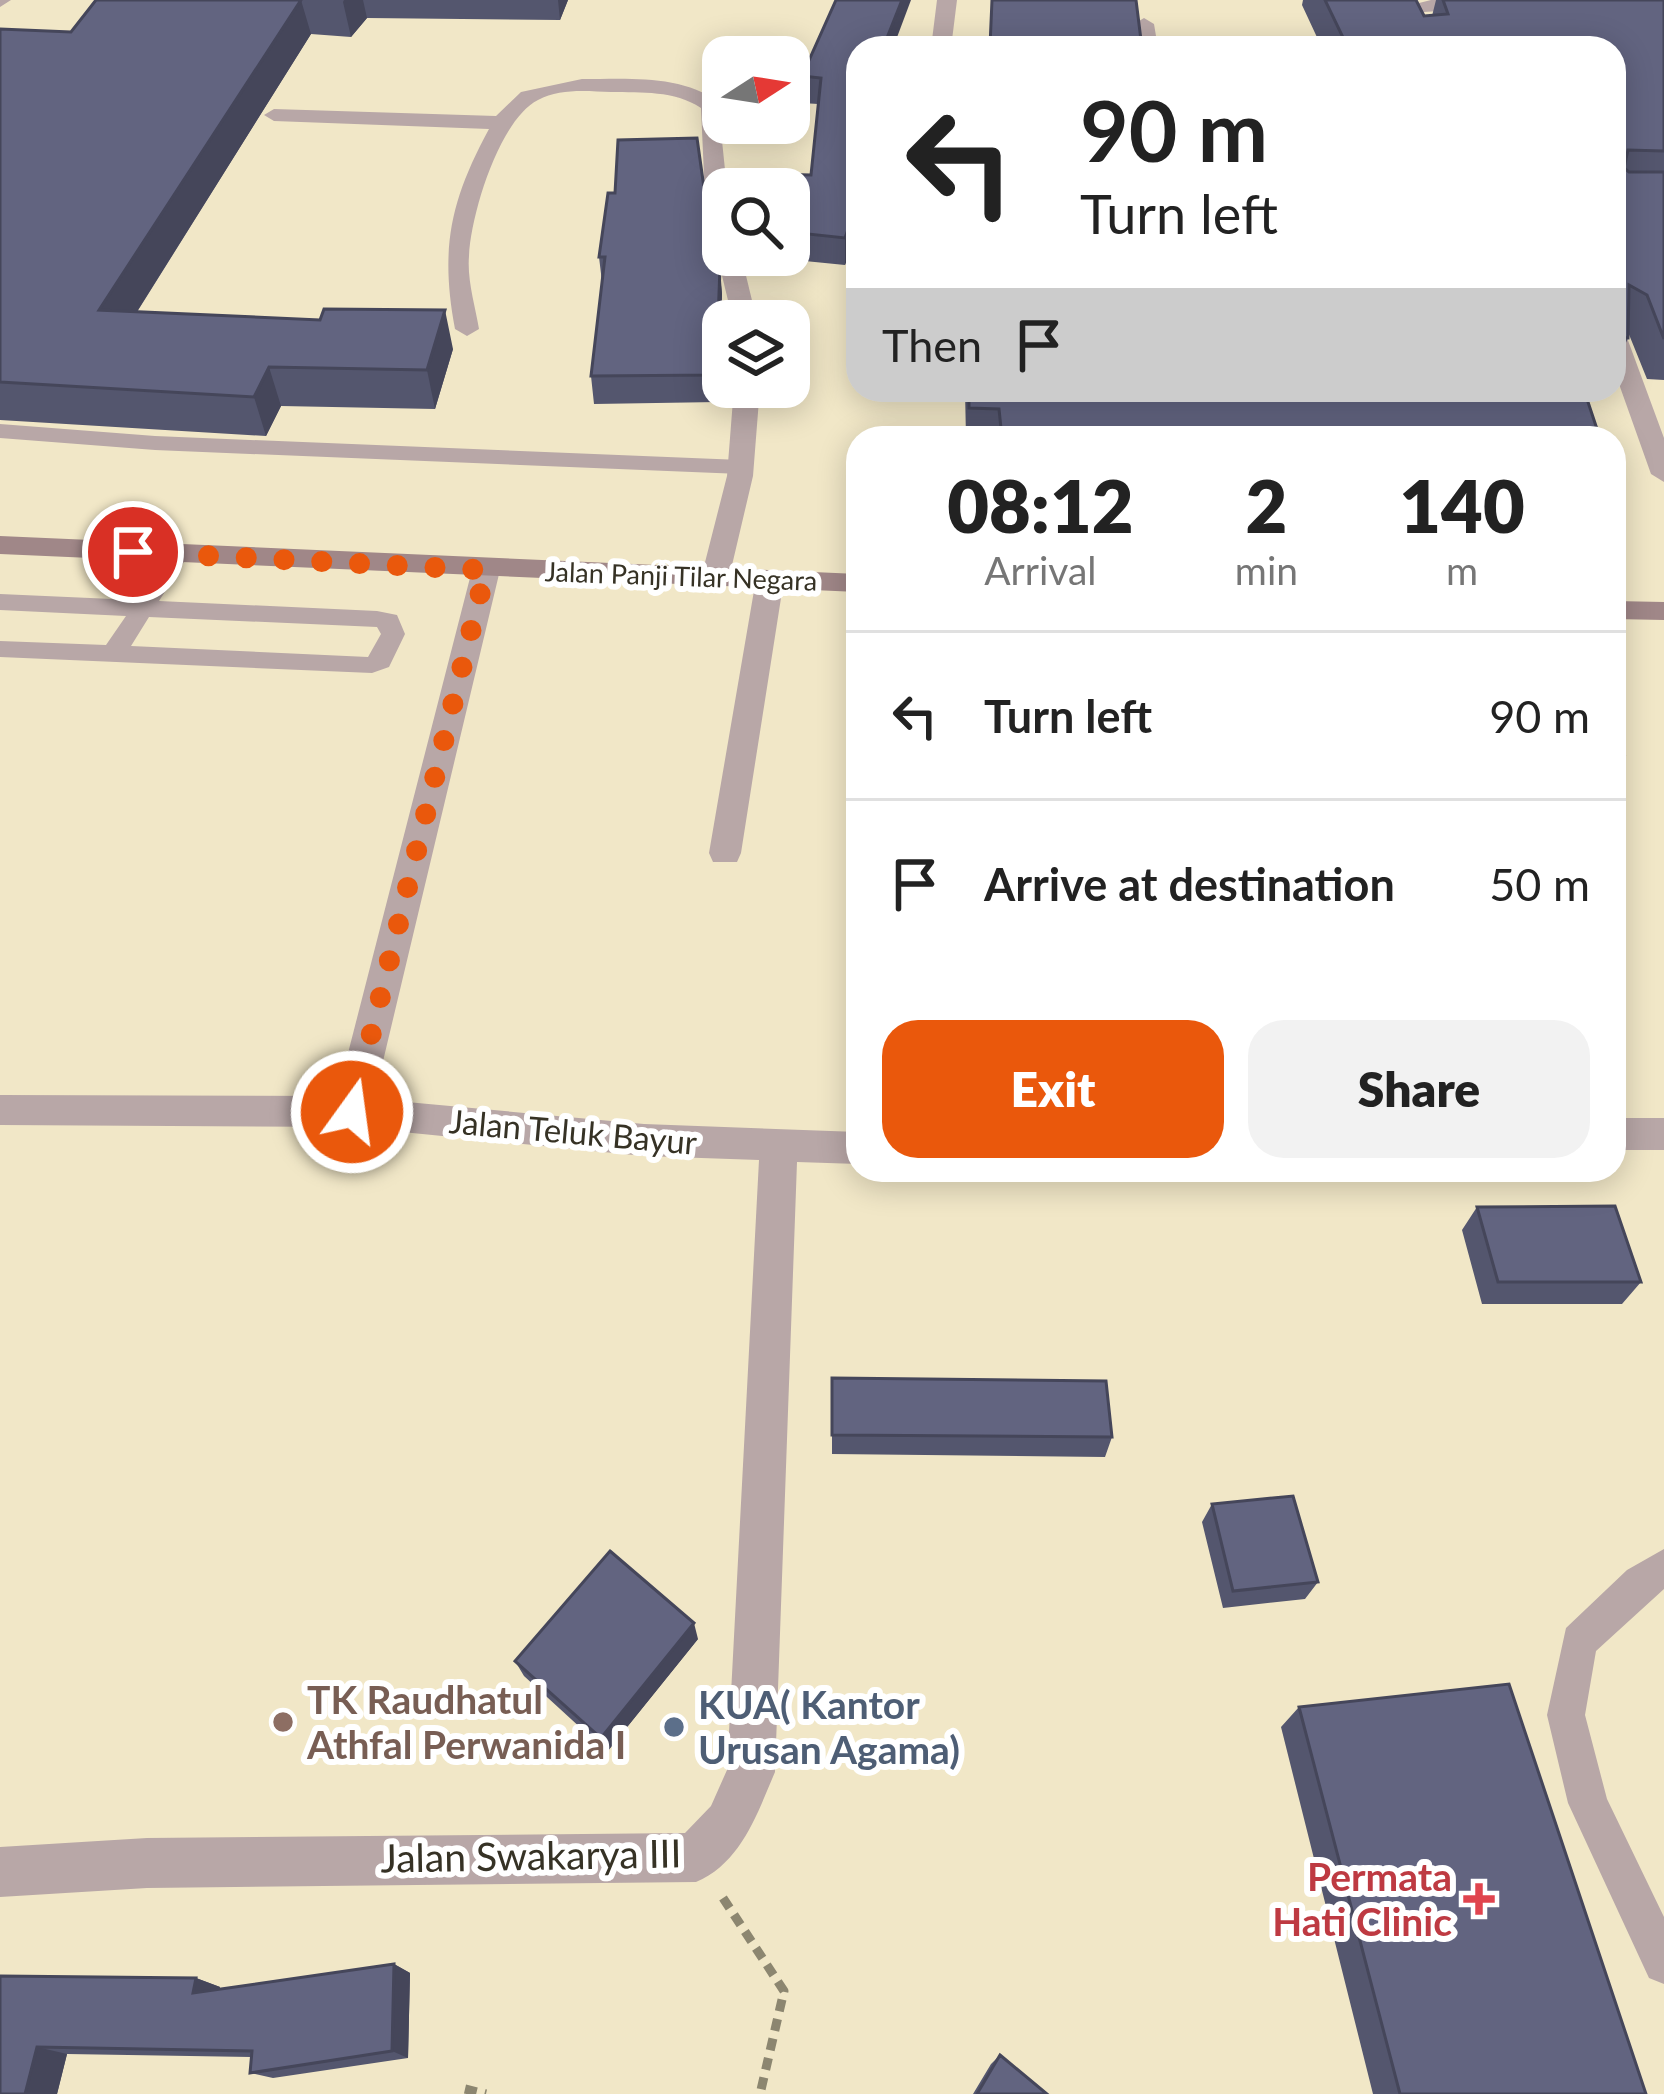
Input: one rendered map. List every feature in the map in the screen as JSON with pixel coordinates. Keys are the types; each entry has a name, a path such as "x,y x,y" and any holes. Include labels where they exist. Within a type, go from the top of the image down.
{"main road":[{"name":"Jalan Panji Tilar Negara","path":"0,545 846,582"},
{"path":"1626,610 1664,611"}],"street":[{"path":"943,36 947,1"},
{"path":"1420,36 1414,6 1500,2"},
{"path":"1144,24 1146,36"},
{"path":"467,329 457,256 469,197 518,103 572,84 696,94 711,106 714,168"},
{"path":"274,115 504,123"},
{"path":"1626,368 1664,474"},
{"path":"715,578 741,467 745,408"},
{"path":"352,1112 486,570"},
{"path":"725,853 770,579"},
{"name":"Jalan Teluk Bayur","path":"0,1110 352,1112 644,1140 846,1148"},
{"path":"1626,1134 1664,1134"},
{"name":"Jalan Swakarya III","path":"0,1871 147,1863 696,1857 728,1823 752,1772 779,1147"}],"lane":[{"path":"0,431 155,443 741,467"},
{"path":"114,653 177,554"},
{"path":"0,602 377,619 388,621 393,634 380,661 372,665 0,649"},
{"path":"1664,1568 1640,1583 1579,1641 1566,1714 1588,1803 1664,1963"}],"path":[{"path":"696,1857 784,1990 760,2094"},
{"path":"465,2090 486,2094"}],"building":[{"path":"96,0 301,0 99,310 320,320 324,309 445,310 427,370 269,367 254,397 0,382 0,29 71,32"},
{"path":"836,0 902,0 888,36 846,36 845,238 810,234 810,175 821,78 810,77 810,58"},
{"path":"992,0 1136,0 1140,36 990,36"},
{"path":"1325,0 1416,0 1424,16 1448,14 1443,0 1664,0 1664,151 1628,150 1626,159 1626,36 1342,36"},
{"path":"697,138 702,174 702,276 720,276 719,300 702,300 702,375 591,376 605,257 599,257 608,193 615,193 618,140"},
{"path":"1626,170 1664,172 1664,339 1647,295 1629,285 1628,338"},
{"path":"969,402 1588,402 1596,426 1001,426 999,409 969,408"},
{"path":"1615,1206 1641,1282 1498,1282 1477,1207"},
{"path":"832,1378 1106,1381 1112,1437 832,1435"},
{"path":"1293,1496 1318,1582 1233,1591 1212,1504"},
{"path":"610,1551 694,1623 601,1738 515,1661"},
{"path":"1509,1684 1646,2094 1400,2094 1299,1707"},
{"path":"394,1964 392,2051 250,2073 252,2051 37,2047 25,2094 0,2094 0,1976 196,1978 193,1993"},
{"path":"1000,2055 1047,2094 977,2094"}],"place":[{"name":"TK Raudhatul Athfal Perwanida I","path":"283,1722"},
{"name":"KUA( Kantor Urusan Agama)","path":"674,1727"},
{"name":"Permata Hati Clinic","path":"1479,1899"}],"route":[{"path":"133,552 486,570 352,1112"}]}
